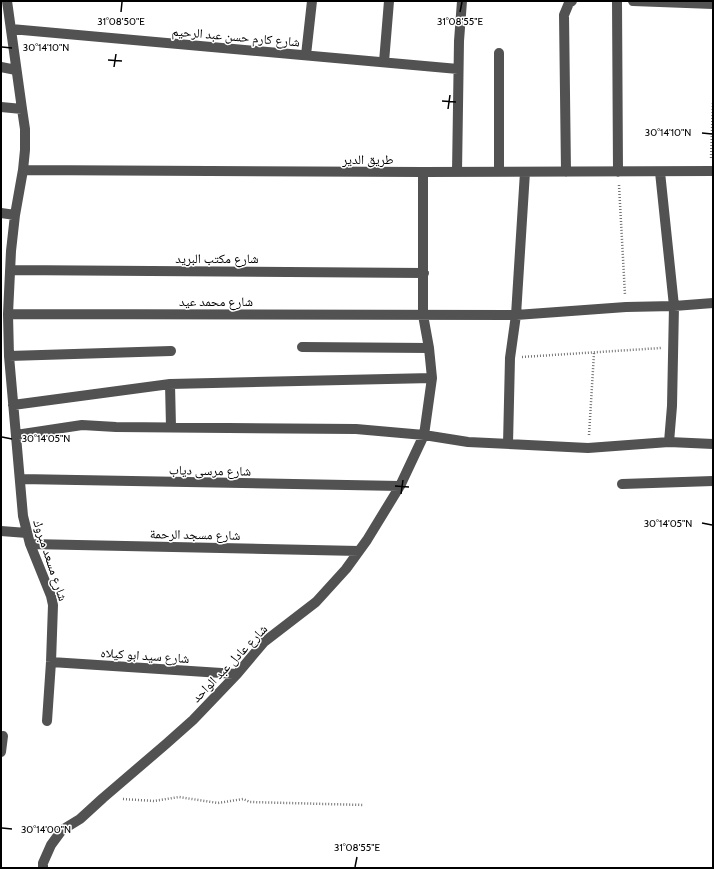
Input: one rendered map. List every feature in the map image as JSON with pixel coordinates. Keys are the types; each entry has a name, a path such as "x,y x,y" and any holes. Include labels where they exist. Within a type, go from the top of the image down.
{"street":[{"name":"شارع مسعد مبروك","path":"7,1 25,129 23,170 15,215 10,270 8,314 9,356 21,479 23,516 30,544 51,596 53,605 47,721"},
{"path":"306,55 312,1"},
{"path":"384,62 389,1"},
{"path":"457,172 458,69 462,1"},
{"path":"566,172 564,15 569,3 572,1"},
{"path":"617,1 618,172"},
{"path":"633,1 713,4"},
{"name":"شارع كارم حسن عبد الرحيم","path":"11,30 458,69"},
{"path":"498,172 499,53"},
{"path":"1,67 16,70"},
{"path":"1,107 22,109"},
{"name":"طريق الدير","path":"23,170 423,172 712,171"},
{"name":"شارع عادل عبد الواحد","path":"43,868 43,863 51,845 62,830 80,819 193,720 237,674 264,642 316,602 346,569 374,531 400,486 424,435 432,378 429,348 423,315 423,172"},
{"path":"508,444 510,358 516,315 525,172"},
{"path":"660,172 674,306 672,406 669,442"},
{"path":"1,213 15,215"},
{"name":"شارع مكتب البريد","path":"10,270 424,273"},
{"name":"شارع محمد عيد","path":"8,314 516,315 626,307 674,306 713,303"},
{"path":"302,347 429,348"},
{"path":"9,356 171,351"},
{"path":"13,405 170,384 432,378"},
{"path":"170,384 171,427"},
{"path":"16,435 82,425 356,429 424,435 468,442 588,448 669,442 713,444"},
{"name":"شارع مرسى دياب","path":"21,479 400,486"},
{"path":"622,484 713,481"},
{"path":"1,531 27,533"},
{"name":"شارع مسجد الرحمة","path":"30,544 359,551"},
{"name":"شارع سيد ابو كيلاه","path":"51,662 237,674"},
{"path":"1,752 3,736"}],"path":[{"path":"712,171 713,102"},
{"path":"618,172 626,307"},
{"path":"510,358 673,347"},
{"path":"588,448 594,353"},
{"path":"103,798 154,801 180,797 218,803 243,800 250,802 364,805"}]}
